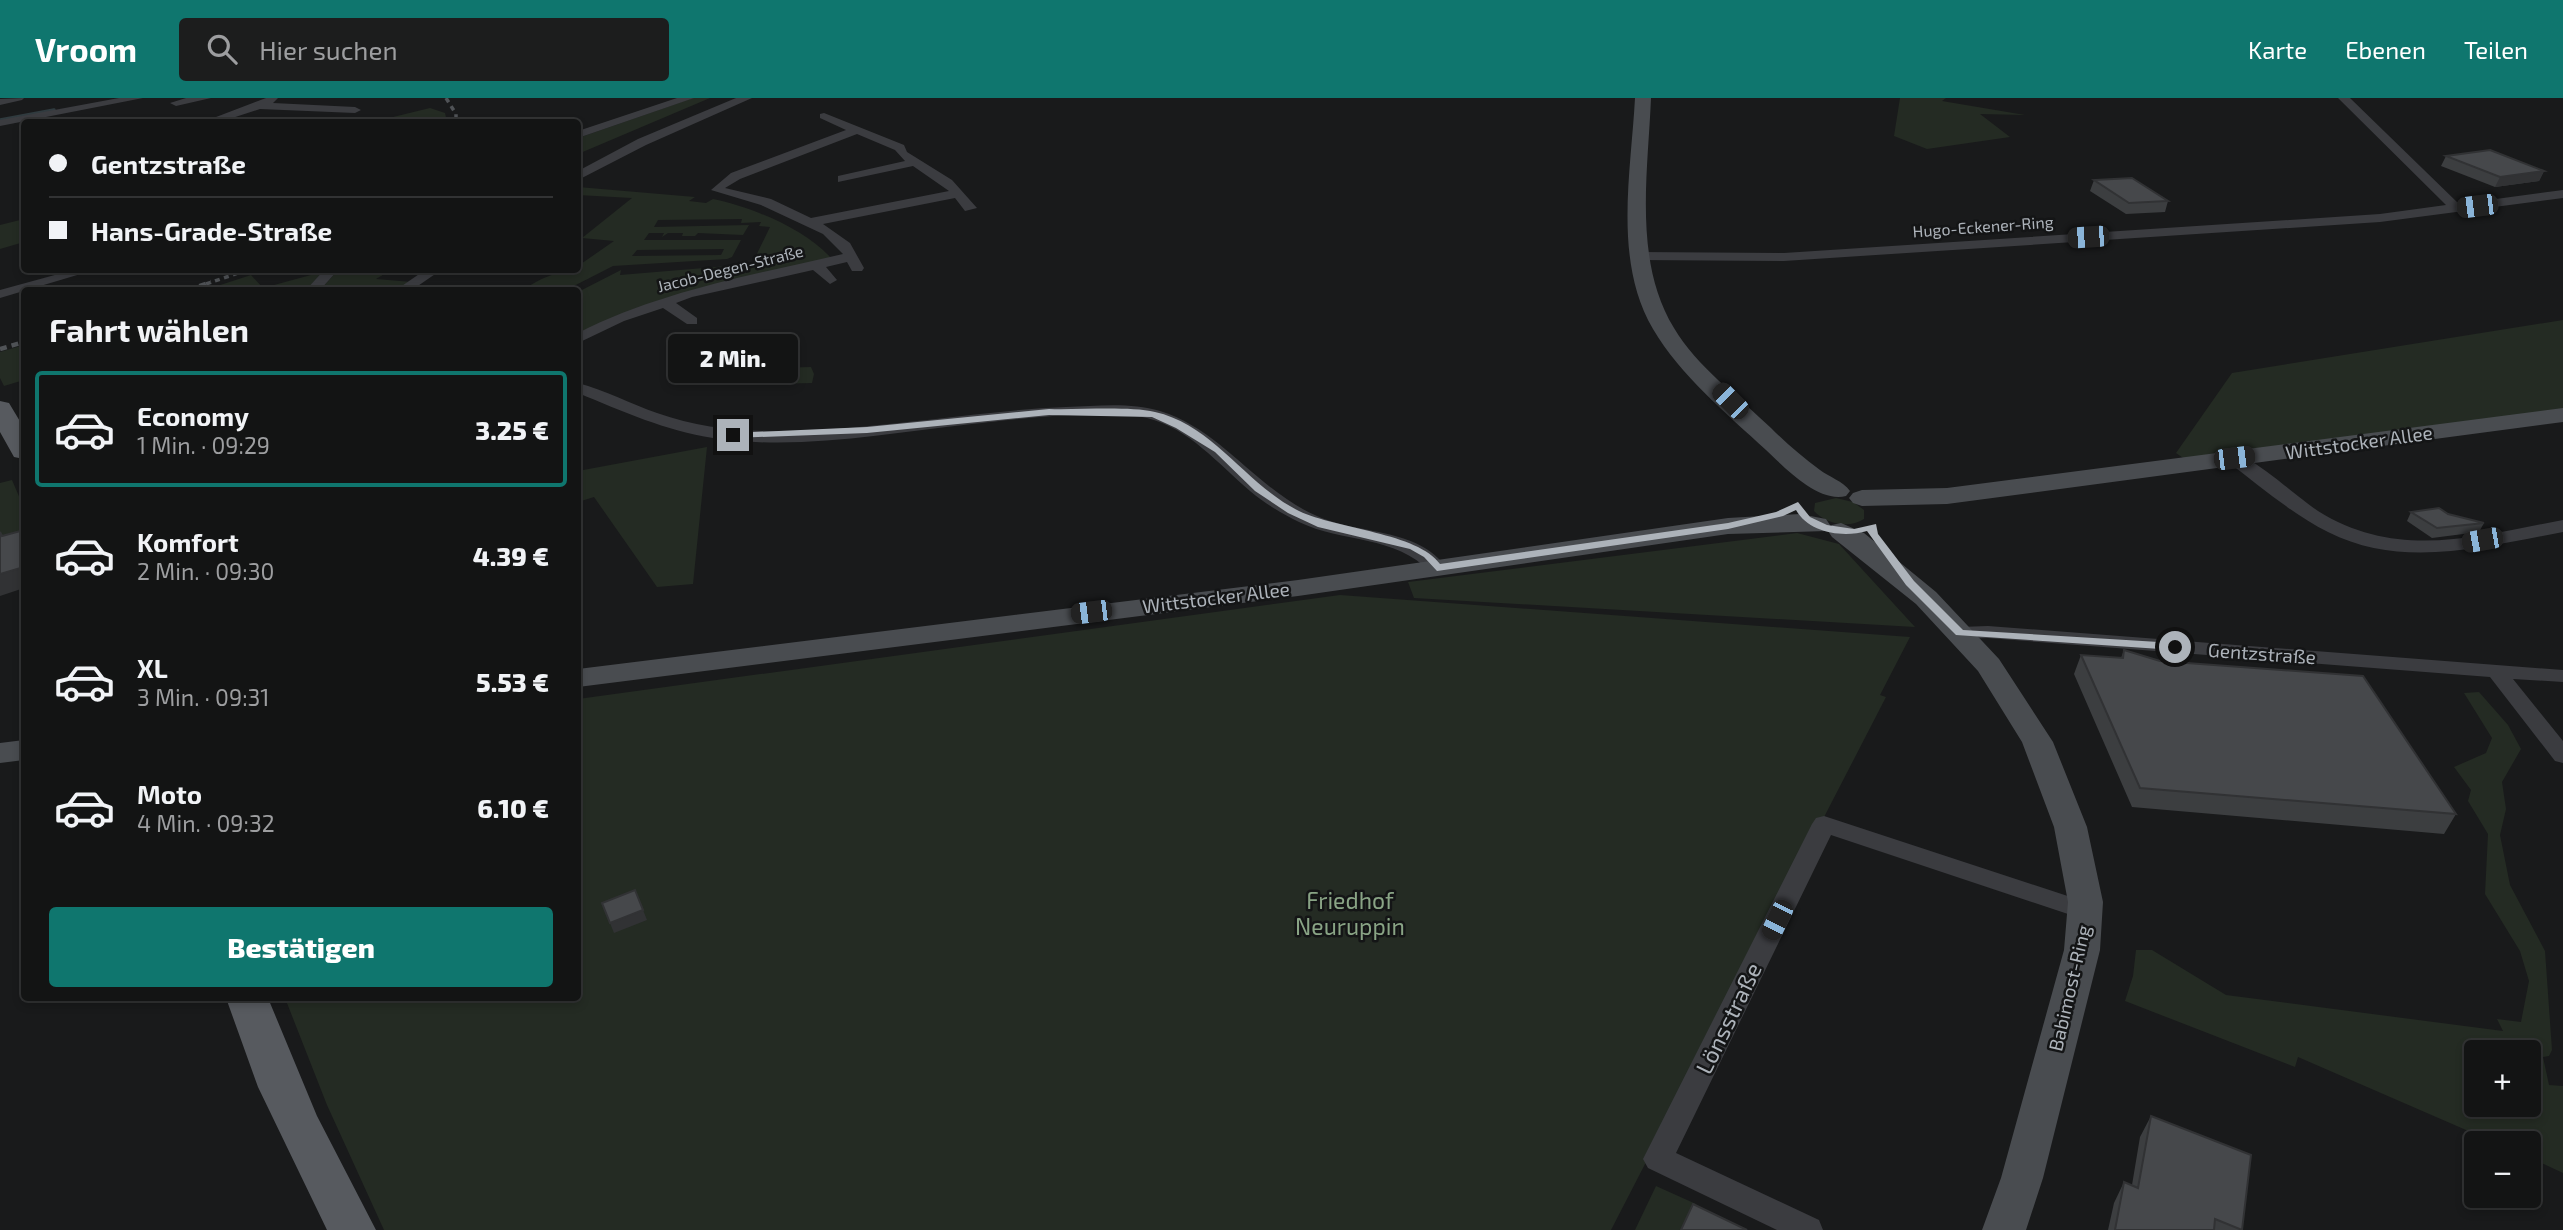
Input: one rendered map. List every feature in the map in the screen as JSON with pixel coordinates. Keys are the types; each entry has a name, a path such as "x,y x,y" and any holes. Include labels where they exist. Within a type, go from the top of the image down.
{"main road":[{"path":"1643,98 1638,257 1647,296 1664,329 1698,369 1779,449 1824,485 1862,508"},
{"path":"0,409 21,442"},
{"name":"Wittstocker Allee","path":"581,678 1437,568 1728,526 1779,514 1802,500 1888,511 1926,504 1947,496 2563,415"},
{"path":"1779,449 1782,460 1805,487 1800,513 1829,528"},
{"name":"Wittstocker Allee","path":"1728,526 1862,531 1862,508"},
{"name":"Babimost-Ring","path":"1862,508 1872,534 1894,558 1909,583"},
{"name":"Babimost-Ring","path":"1829,528 1863,544 1909,583 1960,633 1995,675 2050,763 2073,834 2086,911 2082,950 2022,1178 2004,1230"},
{"path":"0,753 21,750"},
{"path":"248,1001 263,1042 327,1184 352,1230"}],"street":[{"path":"0,102 18,98"},
{"path":"22,119 137,98"},
{"path":"176,103 205,98"},
{"path":"224,119 275,98"},
{"path":"581,134 688,98"},
{"path":"581,174 642,142 746,98"},
{"path":"2344,98 2456,208"},
{"path":"261,106 355,110"},
{"path":"322,119 322,115 328,110"},
{"path":"824,116 900,148 902,154 930,173 947,179 970,208"},
{"path":"229,118 234,119"},
{"path":"0,123 21,119"},
{"path":"860,129 812,144 771,165 750,170 720,185 717,190 756,198 807,223 960,193"},
{"path":"842,179 915,162"},
{"name":"Hugo-Eckener-Ring","path":"1638,257 1784,257 2380,218 2563,194"},
{"name":"Jacob-Degen-Straße","path":"581,338 619,318 712,287 816,264 854,263 837,236 807,223"},
{"name":"Jacob-Degen-Straße","path":"816,264 830,280"},
{"path":"25,287 76,273"},
{"path":"316,287 328,273"},
{"path":"408,287 430,273"},
{"path":"0,294 21,288"},
{"path":"664,302 692,320"},
{"path":"581,389 687,429 733,435 867,430 1049,412 1154,414 1180,426 1218,450 1258,489 1291,511 1321,525 1414,547 1428,555 1437,568"},
{"path":"2234,458 2338,530 2393,548 2426,548 2563,526"},
{"name":"Gentzstraße","path":"1960,633 1988,632 2563,677"},
{"path":"2496,671 2563,757"},
{"name":"Lönsstraße","path":"1808,1230 1658,1159 1824,824 2086,911"}],"green space":[{"path":"693,98 710,98 581,153 581,137"},
{"path":"1900,98 1946,98 1942,101 2025,115 1980,114 2010,137 1927,149 1894,136"},
{"path":"430,108 445,113 446,119 404,119 389,118"},
{"path":"581,187 695,197 689,201 706,203 713,199 728,203 793,229 831,258 663,299 596,325 600,328 581,336 581,290 621,270 620,275 752,264 770,227 759,226 761,222 741,223 742,219 658,220 654,227 749,225 743,235 698,233 695,236 682,236 683,233 668,233 662,237 664,233 649,233 644,240 741,240 732,257 727,259 613,266 572,287 528,287 560,273 581,273 581,264 614,241 582,238 632,198 581,195","holes":["724,249 721,255 632,256 637,250"]},
{"path":"21,220 21,243 0,249 0,225"},
{"path":"318,273 321,273 310,287 267,287"},
{"path":"335,273 386,273 376,279 412,282 404,287 323,287"},
{"path":"251,275 262,287 214,287"},
{"path":"2563,320 2563,411 2186,460 2176,453 2232,373"},
{"path":"21,346 21,381 4,386 0,378 0,352"},
{"path":"811,367 814,374 812,383 773,384 770,376 776,368"},
{"path":"707,447 693,584 657,587 594,497 581,501 581,470"},
{"path":"12,480 21,501 21,538 0,544 0,483"},
{"path":"1836,498 1853,502 1864,510 1864,519 1852,524 1838,524 1814,511 1815,503"},
{"path":"1797,533 1839,544 1915,627 1414,598 1408,582"},
{"name":"Friedhof Neuruppin","path":"1340,595 1910,637 1880,695 1886,697 1611,1230 384,1230 327,1105 286,1001 581,1001 581,699"},
{"path":"2479,692 2508,725 2521,749 2502,782 2506,809 2500,835 2510,885 2545,951 2552,1050 2549,1056 2543,1057 2549,1085 2563,1086 2563,1173 2541,1163 2541,1131 2468,1131 2298,1057 2295,1067 2125,1001 2133,976 2136,950 2152,950 2226,995 2503,1031 2497,1019 2521,1022 2529,981 2520,951 2485,894 2488,834 2468,801 2471,790 2454,767 2486,753 2492,738 2464,693"},
{"path":"1656,1186 1696,1204 1684,1230 1635,1230"}],"building":[{"path":"2490,150 2544,171 2500,177 2446,156"},
{"path":"2132,178 2168,201 2129,203 2094,180"},
{"path":"2439,508 2448,514 2484,523 2437,528 2411,512"},
{"path":"21,531 21,568 0,574 0,532 2,536"},
{"path":"2124,650 2160,661 2363,676 2456,814 2140,788 2081,655 2123,658"},
{"path":"635,890 643,910 610,923 602,903"},
{"path":"2151,1116 2251,1155 2242,1230 2215,1219 2214,1230 2115,1230 2124,1182 2138,1188"},
{"path":"1693,1204 1747,1230 1681,1230"}],"waterway":[{"path":"0,120 54,110"}],"railway":[{"path":"446,98 456,114 456,119"},
{"path":"206,284 238,273"},
{"path":"197,287 211,282"},
{"path":"0,349 21,343"}],"route":[{"path":"733,435 867,430 1049,412 1113,411 1154,414 1180,426 1218,450 1258,489 1291,511 1321,525 1414,547 1428,555 1437,568 1728,526 1755,517 1779,514 1798,505 1800,513 1806,519 1825,528 1854,532 1872,526 1872,534 1894,558 1909,583 1960,633 1988,632 2175,647"}]}
